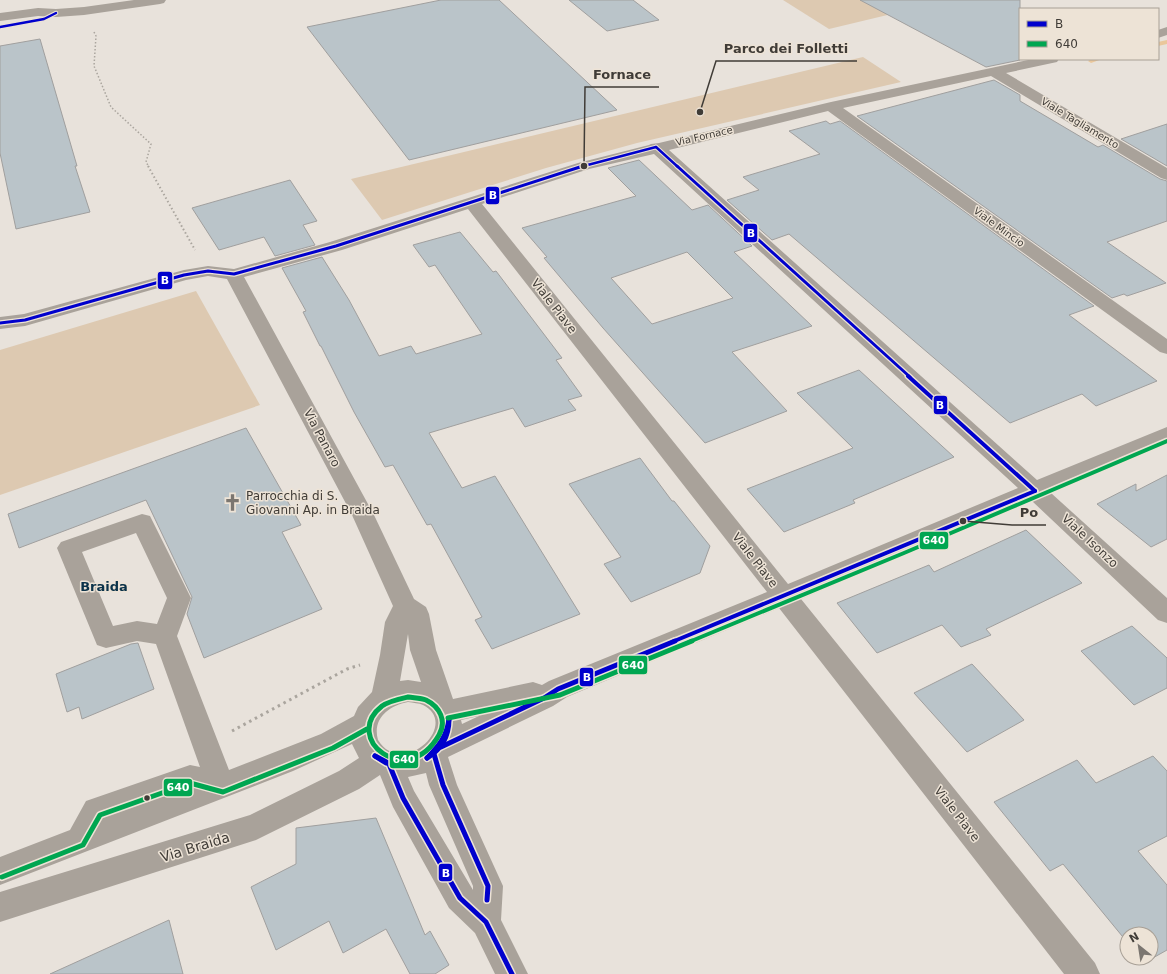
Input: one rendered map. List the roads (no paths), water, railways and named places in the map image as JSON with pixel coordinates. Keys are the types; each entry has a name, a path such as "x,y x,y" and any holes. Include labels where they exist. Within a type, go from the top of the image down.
{"street":[{"path":"53,0 52,3 56,14"},
{"path":"0,17 38,12 56,14 160,0"},
{"path":"0,27 44,19 56,14"},
{"path":"994,72 1048,60"},
{"name":"Via Fornace","path":"234,274 336,246 584,166 656,147 831,106 994,72"},
{"name":"Viale Tagliamento","path":"994,72 1167,175"},
{"name":"Viale Mincio","path":"831,106 1167,348"},
{"name":"Viale Isonzo","path":"656,147 1035,490 1167,613"},
{"name":"Viale Piave","path":"472,202 1084,974"},
{"path":"0,323 24,320 184,275 208,271 234,274"},
{"name":"Via Panaro","path":"234,274 363,515 405,606 417,614 423,650 444,707"},
{"path":"486,922 488,886 443,785 437,750 447,736 450,724 444,707 431,695 420,691 396,693 384,698 375,705 368,714 362,734 365,745 371,753 384,762 400,766 412,765 437,750 544,698 558,689 1167,434"},
{"path":"165,636 137,631 106,638 69,548 142,522 179,598 165,636 221,786"},
{"path":"384,698 393,655 397,622 405,606"},
{"path":"444,707 558,689"},
{"path":"0,871 221,786 330,742 364,724"},
{"path":"384,762 460,898 486,922 512,974"},
{"name":"Via Braida","path":"0,908 256,828 384,762"}],"waterway":[{"path":"1159,44 1167,42"},
{"path":"1091,61 1095,60"}],"place":[{"name":"Parco dei Folletti","path":"700,112"},
{"name":"Fornace","path":"584,166"},
{"name":"Parrocchia di S. Giovanni Ap. in Braida","path":"233,503"},
{"name":"Po","path":"963,521"}],"district":[{"name":"Braida","path":"104,586"}]}
